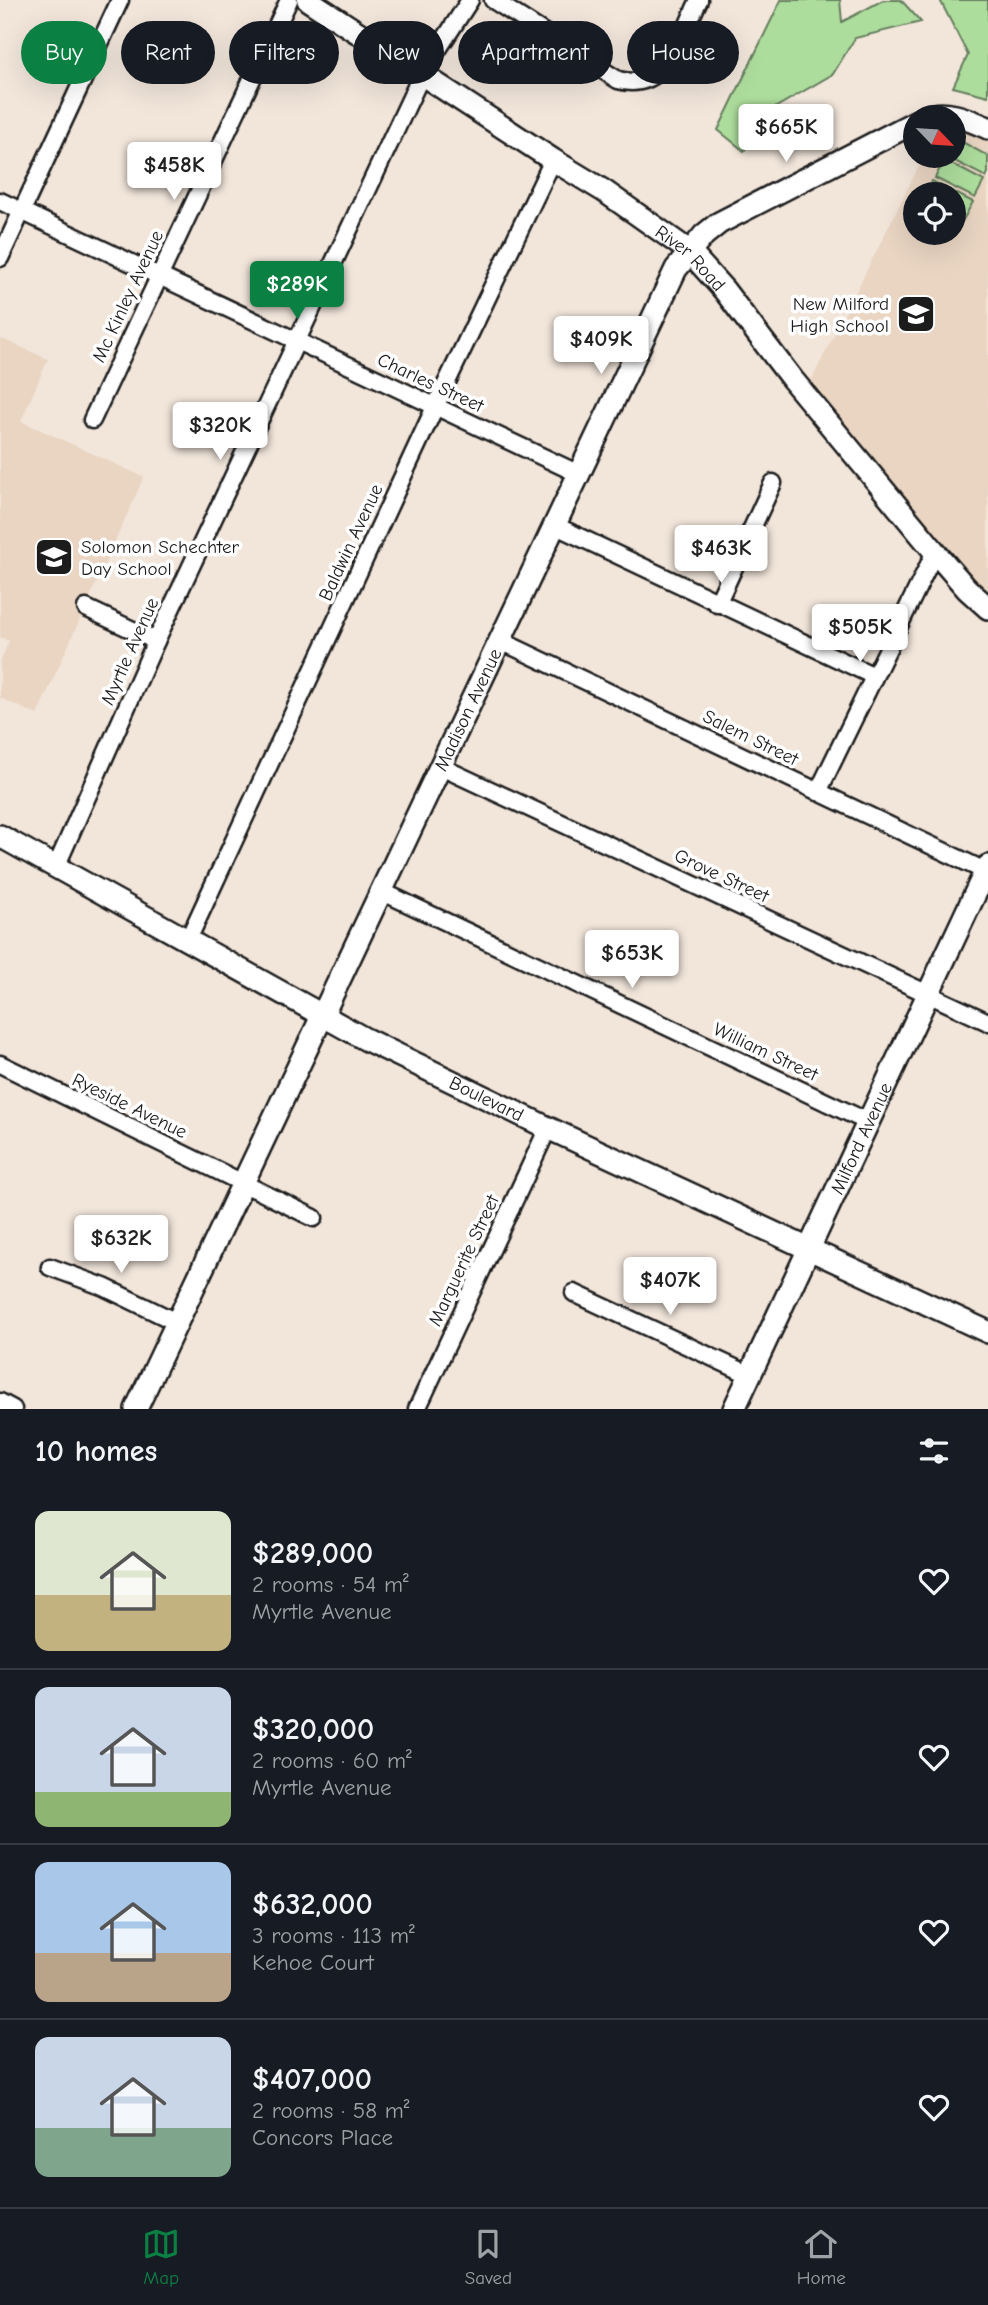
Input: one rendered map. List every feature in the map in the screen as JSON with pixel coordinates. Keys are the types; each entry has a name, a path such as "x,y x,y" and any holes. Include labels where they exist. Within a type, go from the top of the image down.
{"street":[{"path":"0,258 120,0"},
{"name":"Mc Kinley Avenue","path":"92,419 289,0"},
{"name":"River Road","path":"309,0 353,29"},
{"name":"Myrtle Avenue","path":"444,40 470,0"},
{"path":"493,0 618,80 640,83 667,66 699,0"},
{"name":"Myrtle Avenue","path":"56,867 156,641 417,84"},
{"name":"River Road","path":"437,84 604,191 689,251 724,290 792,379 935,552 967,589 988,608"},
{"path":"966,119 988,128"},
{"name":"Madison Avenue","path":"136,1409 666,289 689,251 719,223 903,128"},
{"name":"Baldwin Avenue","path":"187,942 435,407 553,160"},
{"name":"Charles Street","path":"0,201 579,474"},
{"path":"717,604 774,483"},
{"path":"554,525 874,676"},
{"path":"818,792 935,552"},
{"path":"86,608 156,641"},
{"name":"Salem Street","path":"499,640 987,869"},
{"name":"Grove Street","path":"439,766 988,1022"},
{"name":"Boulevard","path":"0,836 321,1016 548,1128 988,1332"},
{"name":"Milford Avenue","path":"734,1409 987,869"},
{"name":"William Street","path":"380,891 868,1122"},
{"name":"Ryeside Avenue","path":"0,1064 314,1218"},
{"name":"Marguerite Street","path":"417,1409 548,1128"},
{"path":"50,1267 104,1287 176,1322"},
{"path":"574,1293 750,1375"},
{"path":"0,1402 13,1409"}],"shaded area":[{"name":"New Milford High School","path":"966,121 988,128 988,608 804,395 903,198 903,245 966,245 966,182 911,182 918,168 966,168"},
{"name":"Solomon Schechter Day School","path":"0,338 48,359 21,421 144,477 37,715 0,698 0,662 9,641 0,637"}],"green space":[{"path":"781,0 840,0 842,22 883,0 901,0 921,22 855,38 833,74 773,109 744,151 718,130"},
{"path":"940,0 988,0 988,96 953,87 968,55"},
{"path":"966,144 988,156 986,177 966,167"},
{"path":"940,168 959,168 984,181 975,198 966,194 966,182 943,182 935,178"},
{"path":"966,198 973,202 966,215"}],"place":[{"name":"New Milford High School","path":"916,314"},
{"name":"Solomon Schechter Day School","path":"54,557"}]}
